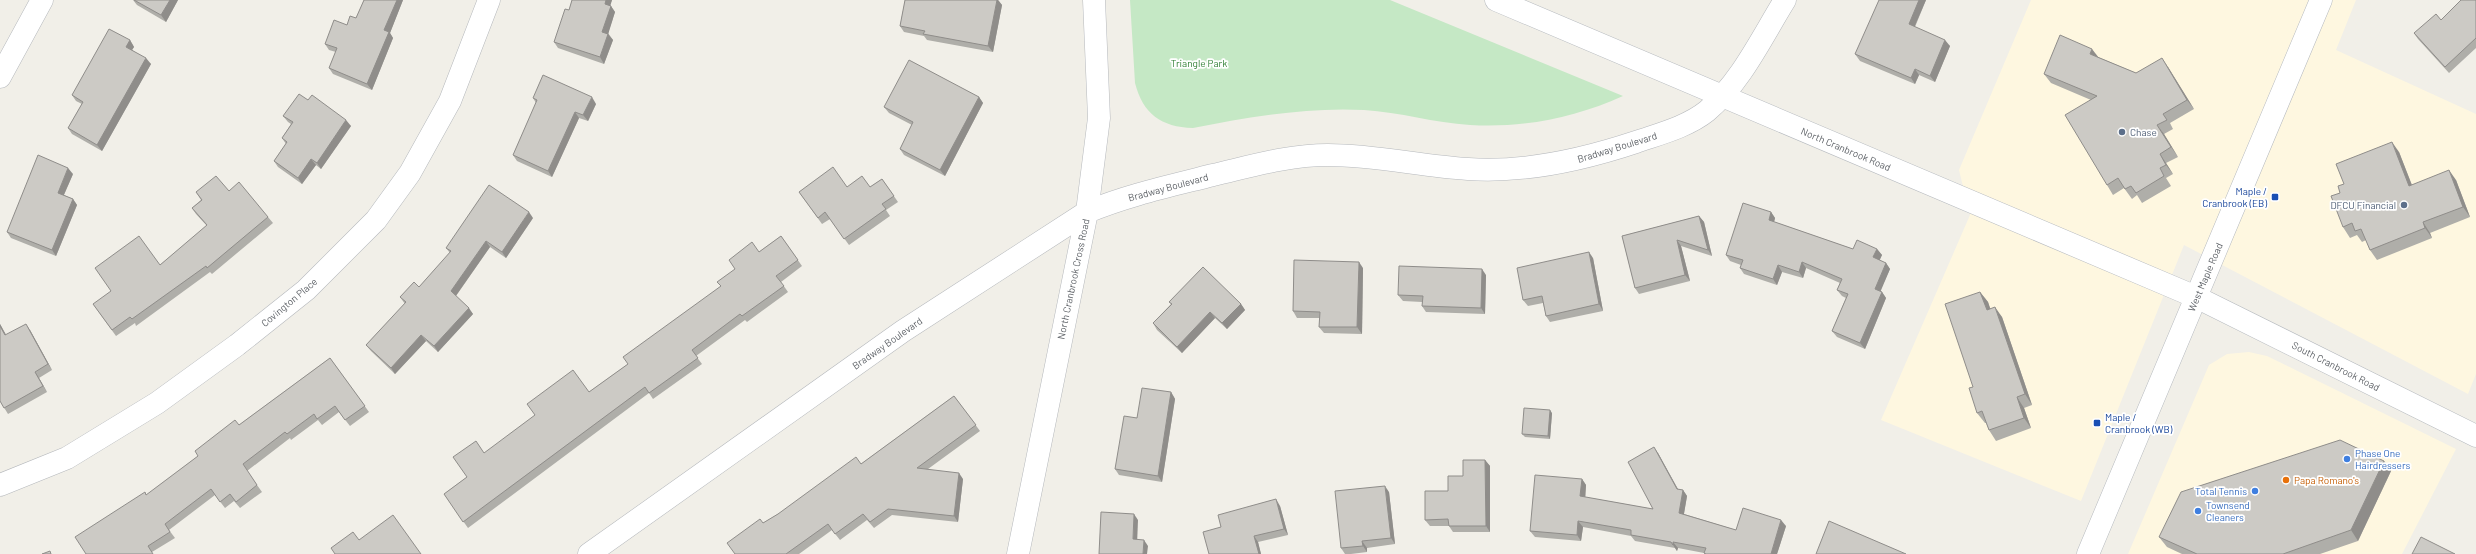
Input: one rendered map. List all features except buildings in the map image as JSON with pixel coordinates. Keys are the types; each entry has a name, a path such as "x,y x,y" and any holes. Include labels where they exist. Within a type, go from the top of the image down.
{"street":[{"path":"0,77 42,0"},
{"name":"Covington Place","path":"0,485 67,458 157,403 237,345 306,290 376,220 410,173 450,101 489,0"},
{"name":"North Cranbrook Cross Road","path":"1018,554 1087,212 1098,118 1094,0"},
{"name":"North Cranbrook Road","path":"1496,0 2196,297"},
{"name":"Bradway Boulevard","path":"589,554 903,331 1087,212 1112,202 1157,189 1282,158 1328,155 1373,158 1468,169 1512,169 1555,164 1594,156 1674,128 1706,111 1722,95 1744,67 1785,0"},
{"name":"West Maple Road","path":"2088,554 2321,0"},
{"name":"South Cranbrook Road","path":"2196,297 2476,436"}],"shaded area":[{"path":"2031,0 2356,0 2336,50 2476,114 2476,374 2468,394 2184,245 2081,501 1881,420 1970,215 1959,170"},
{"path":"2249,352 2267,356 2456,449 2402,554 2128,554 2209,365 2227,354"}],"green space":[{"name":"Triangle Park","path":"1130,0 1390,0 1623,96 1605,104 1567,116 1510,125 1490,126 1457,124 1377,111 1342,109 1299,111 1193,128 1182,127 1172,125 1155,117 1148,111 1138,94 1135,83"}],"place":[{"name":"Chase","path":"2122,132"},
{"name":"Maple / Cranbrook (EB)","path":"2275,197"},
{"name":"DFCU Financial","path":"2404,205"},
{"name":"Maple / Cranbrook (WB)","path":"2097,423"},
{"name":"Phase One Hairdressers","path":"2347,459"},
{"name":"Papa Romano's","path":"2286,480"},
{"name":"Total Tennis","path":"2255,491"},
{"name":"Townsend Cleaners","path":"2198,511"}]}
